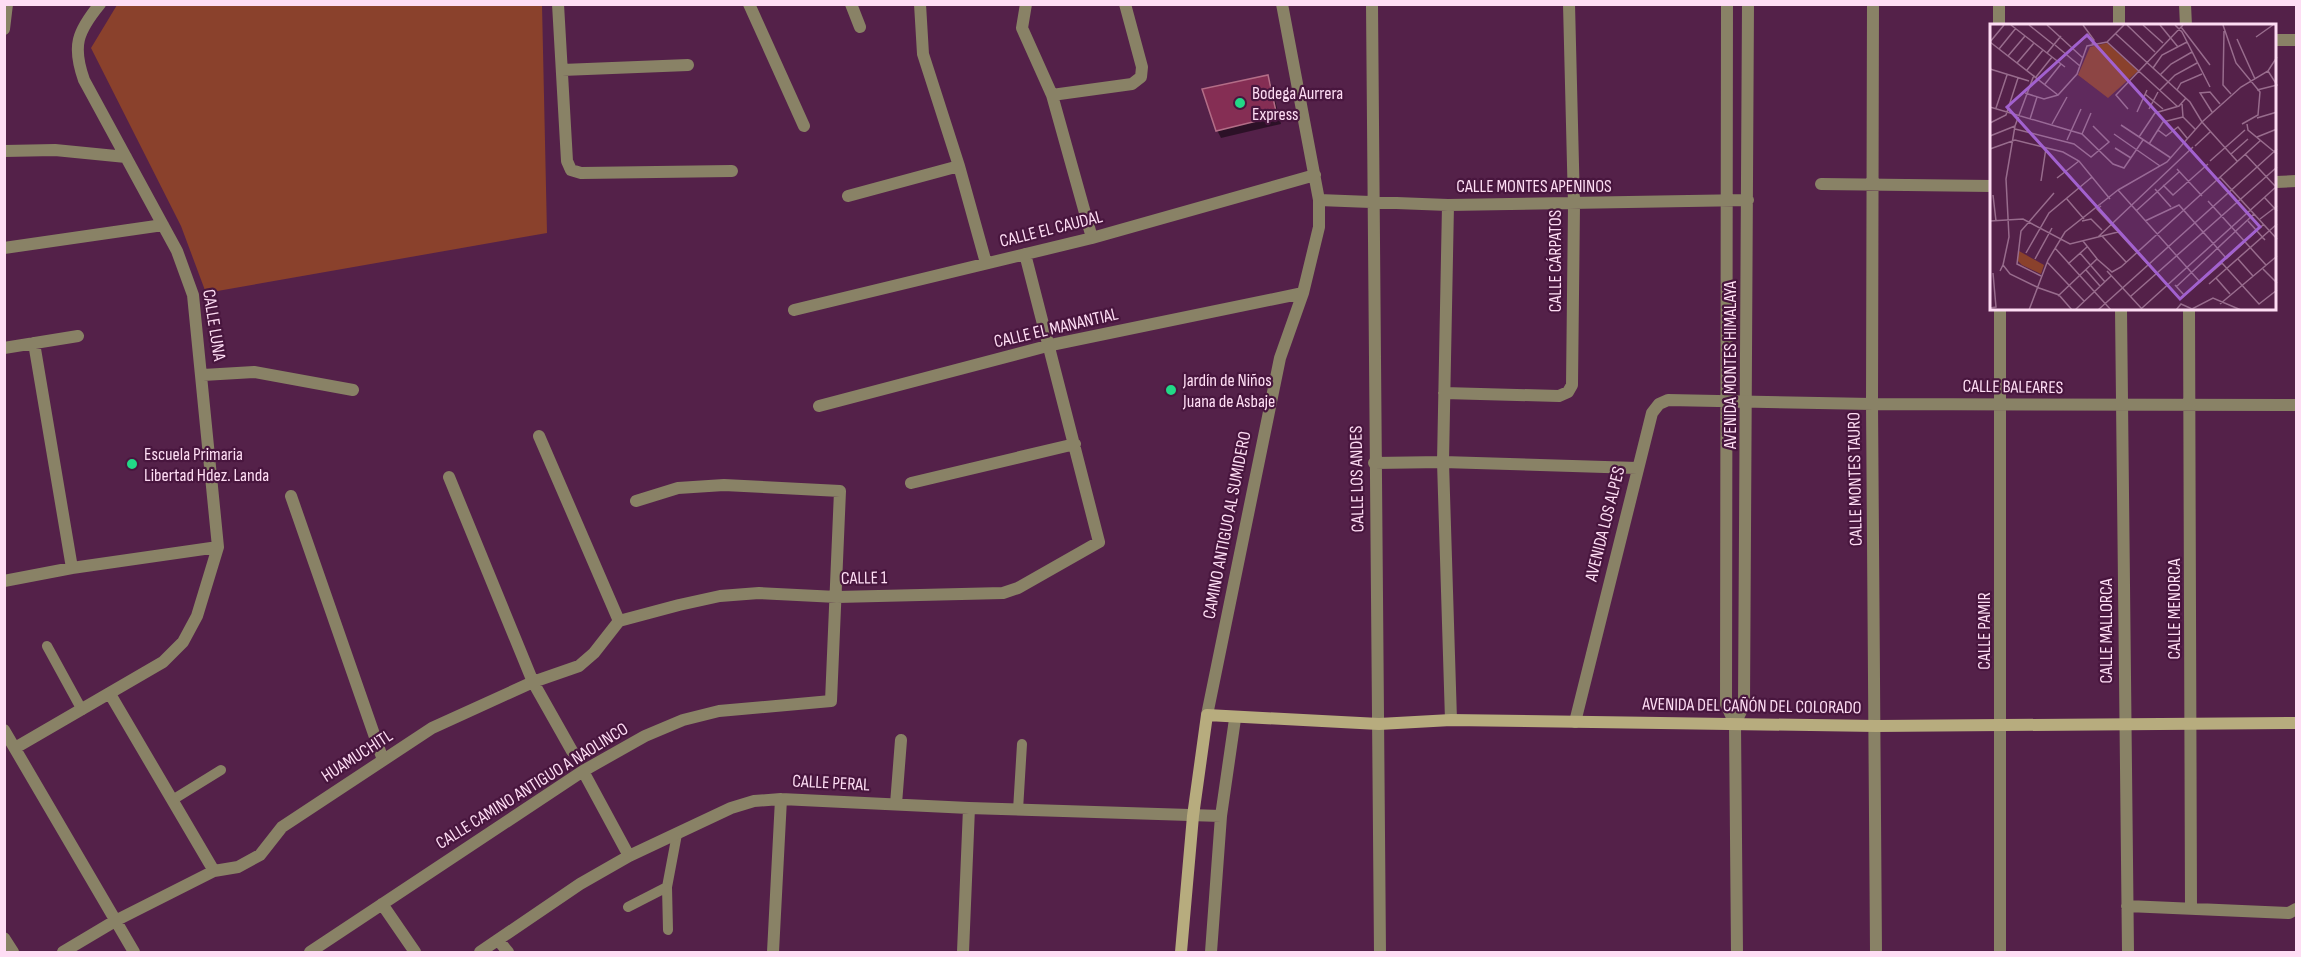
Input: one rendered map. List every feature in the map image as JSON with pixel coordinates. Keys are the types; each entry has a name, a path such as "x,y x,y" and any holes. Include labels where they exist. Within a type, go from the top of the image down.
{"main road":[{"name":"AVENIDA DEL CAÑÓN DEL COLORADO","path":"1207,715 1235,719 1379,724 1451,720 1875,726 2296,723"},
{"name":"CAMINO ANTIGUO AL SUMIDERO","path":"1182,952 1193,816 1207,715"}],"street":[{"path":"4,29 7,4"},
{"path":"86,4 89,17"},
{"name":"CALLE LUNA","path":"15,748 164,662 183,642 197,616 218,547 203,375 193,295 177,251 84,80 78,62 77,42 81,29 99,4"},
{"path":"558,4 567,161 571,170 581,173 732,171"},
{"path":"749,4 804,126"},
{"path":"851,4 860,27"},
{"path":"1026,4 1022,28 1052,95 1092,238"},
{"path":"1052,95 1132,84 1141,77 1142,67 1125,4"},
{"name":"CAMINO ANTIGUO AL SUMIDERO","path":"1207,715 1280,358 1303,293 1319,227 1319,200 1315,175 1282,4"},
{"name":"CALLE LOS ANDES","path":"1372,4 1375,202 1374,463 1380,952"},
{"name":"CALLE CÁRPATOS","path":"1444,393 1559,396 1568,392 1572,385 1574,205 1569,4"},
{"name":"AVENIDA MONTES HIMALAYA","path":"1727,4 1726,704 1735,724 1737,952"},
{"name":"AVENIDA MONTES HIMALAYA","path":"1735,724 1744,705 1748,402 1748,4"},
{"name":"CALLE MONTES TAURO","path":"1873,4 1872,404 1875,952"},
{"path":"1999,4 1999,24"},
{"path":"2119,4 2119,24"},
{"path":"2185,4 2186,24"},
{"path":"920,8 923,54 959,166 986,263"},
{"path":"2277,40 2296,40"},
{"path":"562,70 688,65"},
{"path":"4,151 54,150 126,157"},
{"path":"848,196 959,166"},
{"name":"CALLE EL CAUDAL","path":"794,310 1092,238 1315,175"},
{"path":"2277,182 2296,181"},
{"path":"1821,184 1990,186"},
{"name":"CALLE MONTES APENINOS","path":"1319,200 1448,205 1574,205 1748,200"},
{"path":"1448,205 1443,462 1451,720"},
{"path":"4,248 163,225"},
{"path":"911,483 1075,444 1051,345 1025,254"},
{"name":"CALLE EL MANANTIAL","path":"819,406 1051,345 1303,293"},
{"name":"CALLE PAMIR","path":"2000,310 2002,725 2000,952"},
{"name":"CALLE MALLORCA","path":"2121,310 2128,952"},
{"name":"CALLE MENORCA","path":"2189,310 2191,909"},
{"path":"4,348 78,336"},
{"path":"34,343 72,568"},
{"path":"203,375 254,372 353,390"},
{"name":"AVENIDA LOS ALPES","path":"1575,722 1652,412 1659,404 1668,400 1728,402"},
{"name":"CALLE BALEARES","path":"1728,402 2123,406 2296,405"},
{"path":"539,436 619,621"},
{"name":"CALLE 1","path":"619,621 720,596 759,593 837,597 1003,593 1018,588 1099,542 1075,444"},
{"path":"1374,463 1443,462 1637,468"},
{"path":"449,477 533,682 572,751"},
{"path":"636,501 678,488 690,487 724,486 840,491 837,597"},
{"path":"291,496 382,760"},
{"path":"4,580 218,547"},
{"name":"CALLE CAMINO ANTIGUO A NAOLINCO","path":"309,952 583,771 645,736 683,720 719,711 831,701 837,597"},
{"name":"HUAMUCHITL","path":"63,952 115,921 214,871 238,867 260,855 282,827 432,728 533,682 579,666 594,653 619,621"},
{"path":"110,694 174,799 214,871"},
{"path":"1211,952 1221,816 1235,719"},
{"path":"4,730 134,952"},
{"path":"896,804 901,740"},
{"path":"583,771 629,856"},
{"path":"773,952 781,798"},
{"name":"CALLE PERAL","path":"480,952 580,884 629,856 731,808 754,801 781,798 969,808 1221,816"},
{"path":"963,952 969,808"},
{"path":"382,904 415,952"},
{"path":"2127,906 2289,913 2296,909"},
{"path":"4,938 13,952"},
{"path":"498,940 508,952"}],"lane":[{"path":"47,646 82,710"},
{"path":"1018,810 1022,744"},
{"path":"174,799 220,770"},
{"path":"668,930 667,887 677,834"},
{"path":"628,907 667,887"}],"shaded area":[{"path":"117,5 542,5 547,233 206,293 181,226 91,48"}],"building":[{"name":"Bodega Aurrera Express","path":"1268,75 1277,116 1216,131 1202,89"}],"place":[{"name":"Bodega Aurrera Express","path":"1240,103"},
{"name":"Jardín de Niños Juana de Asbaje","path":"1171,390"},
{"name":"Escuela Primaria Libertad Hdez. Landa","path":"132,464"}]}
